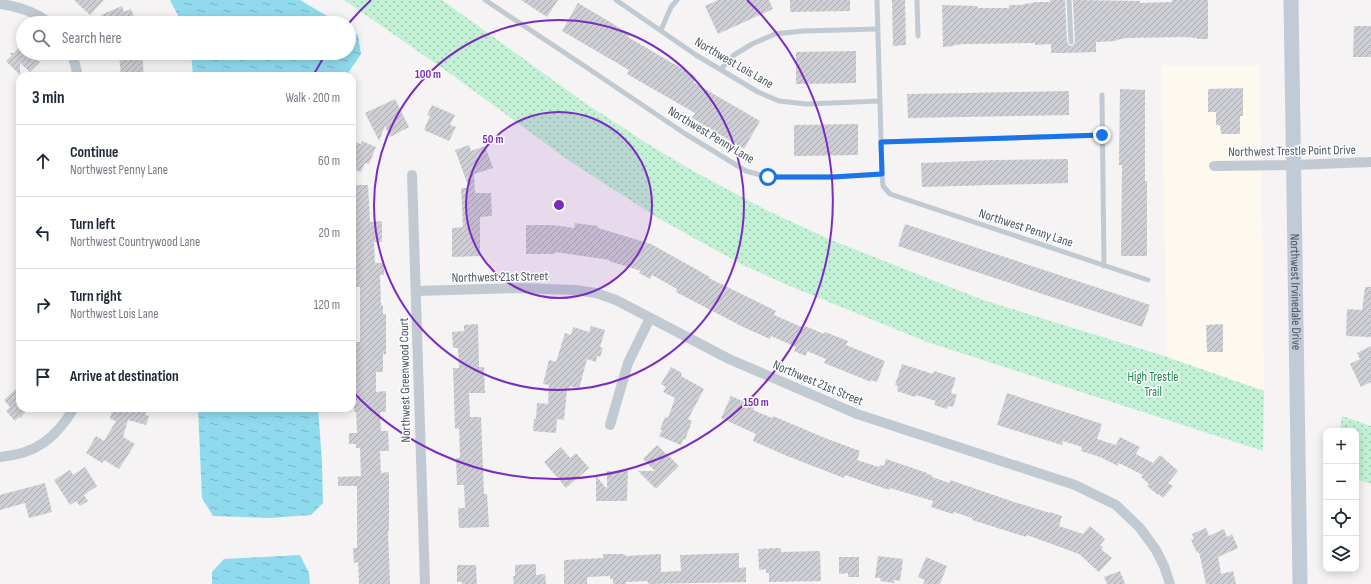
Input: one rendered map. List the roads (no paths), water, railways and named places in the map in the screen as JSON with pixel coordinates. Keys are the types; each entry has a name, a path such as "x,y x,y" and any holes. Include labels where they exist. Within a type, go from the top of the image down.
{"main road":[{"name":"Northwest Irvinedale Drive","path":"1291,0 1300,584"}],"street":[{"path":"0,4 14,5 39,16"},
{"path":"74,60 77,72"},
{"name":"Northwest Trestle Point Drive","path":"1214,166 1371,162"},
{"name":"Northwest Greenwood Court","path":"412,175 425,584"},
{"name":"Northwest 21st Street","path":"416,291 518,288 575,290 596,293 616,300 729,359 857,414 1075,485 1116,505 1140,528 1156,550 1164,566 1170,584"},
{"path":"610,425 628,363 650,318"},
{"path":"0,457 26,453 39,446 56,433 72,412"}],"lane":[{"name":"Northwest Penny Lane","path":"485,0 684,133 746,171 768,177 833,177 882,174 883,186 890,194 1148,280"},
{"name":"Northwest Lois Lane","path":"616,0 696,55 758,92 779,101 806,104 879,101"},
{"path":"661,30 671,7 677,0"},
{"path":"877,0 882,174"},
{"path":"916,0 918,36"},
{"path":"1069,0 1071,42"},
{"path":"721,69 734,55 752,44 775,34 802,31 877,29"},
{"path":"1102,95 1104,266"},
{"path":"881,142 1102,135"}],"water":[{"path":"170,0 300,0 327,16 178,16"},
{"path":"356,34 358,35 361,54 349,72 193,72 192,60 356,60"},
{"path":"198,412 318,412 323,503 311,515 270,518 213,516 202,498"},
{"path":"300,555 309,573 310,584 212,584 212,572 224,559"}],"park label":[{"name":"High Trestle Trail","path":"1153,384"}]}
